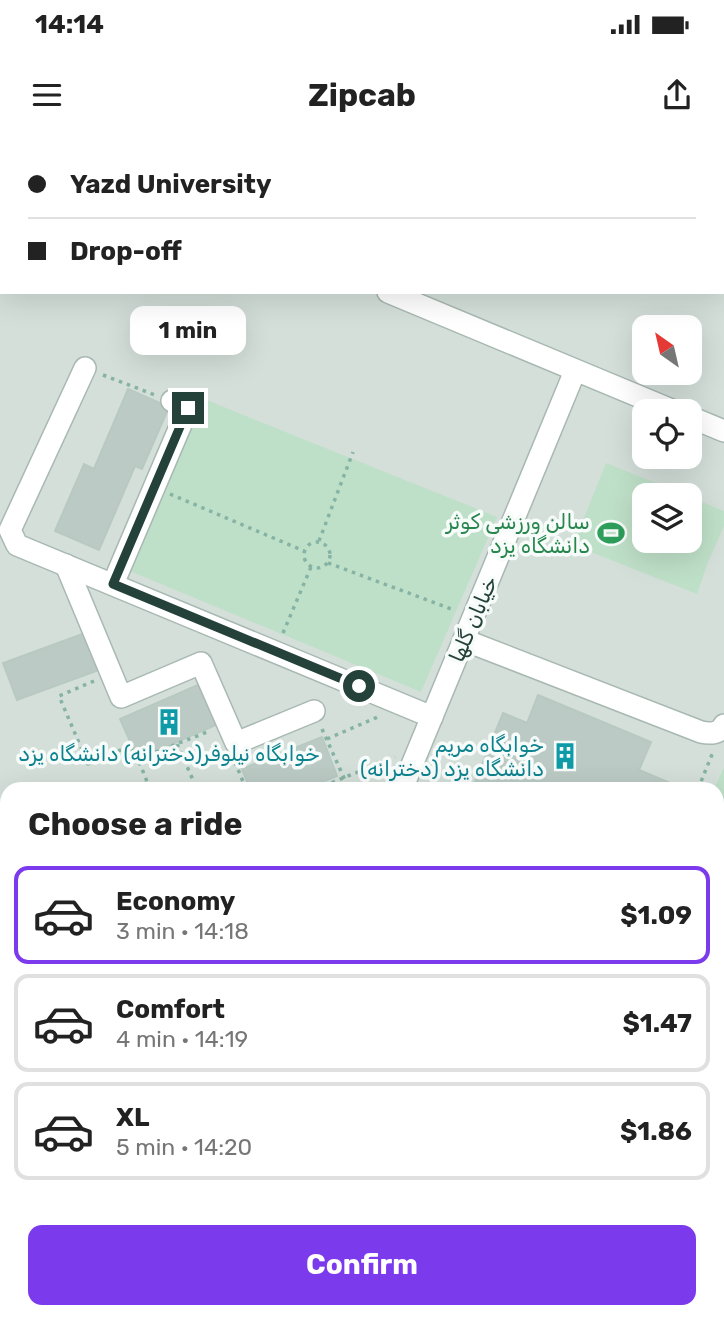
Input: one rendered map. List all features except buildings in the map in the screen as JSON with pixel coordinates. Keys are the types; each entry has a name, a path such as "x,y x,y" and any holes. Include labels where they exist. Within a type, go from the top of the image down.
{"lane":[{"path":"393,294 645,399"},
{"path":"85,368 10,530 17,545 432,717"},
{"name":"خیابان گلها","path":"405,782 576,371"},
{"path":"113,584 188,408 173,401"},
{"path":"702,422 724,431"},
{"path":"65,565 121,697 201,663 236,743 314,711"},
{"path":"464,640 701,733 709,734 723,727"}],"path":[{"path":"85,368 173,401"},
{"path":"319,541 353,452"},
{"path":"154,487 304,551"},
{"path":"319,541 327,545 331,554 328,564 320,569 310,567 304,560 304,551 310,544 319,541"},
{"path":"328,564 473,617"},
{"path":"275,652 310,567"},
{"path":"112,674 59,696 88,764 130,746 147,782"},
{"path":"327,739 405,706"},
{"path":"138,759 228,724"},
{"path":"701,782 723,727"},
{"path":"177,744 194,782"},
{"path":"334,782 401,755 417,755"}],"shaded area":[{"path":"0,294 724,294 724,782 0,782"}],"green space":[{"path":"199,397 497,517 421,692 125,569"},
{"name":"سالن ورزشی کوثر دانشگاه یزد","path":"606,463 656,483 632,483 632,553 702,553 702,502 724,511 724,526 697,594 573,545"},
{"path":"724,767 724,782 717,782"}],"place":[{"name":"سالن ورزشی کوثر دانشگاه یزد","path":"611,533"},
{"name":"خوابگاه نیلوفر(دخترانه) دانشگاه یزد","path":"169,722"},
{"name":"خوابگاه مریم (دخترانه) دانشگاه یزد","path":"565,756"}],"route":[{"path":"188,408 113,584 359,686"}]}
